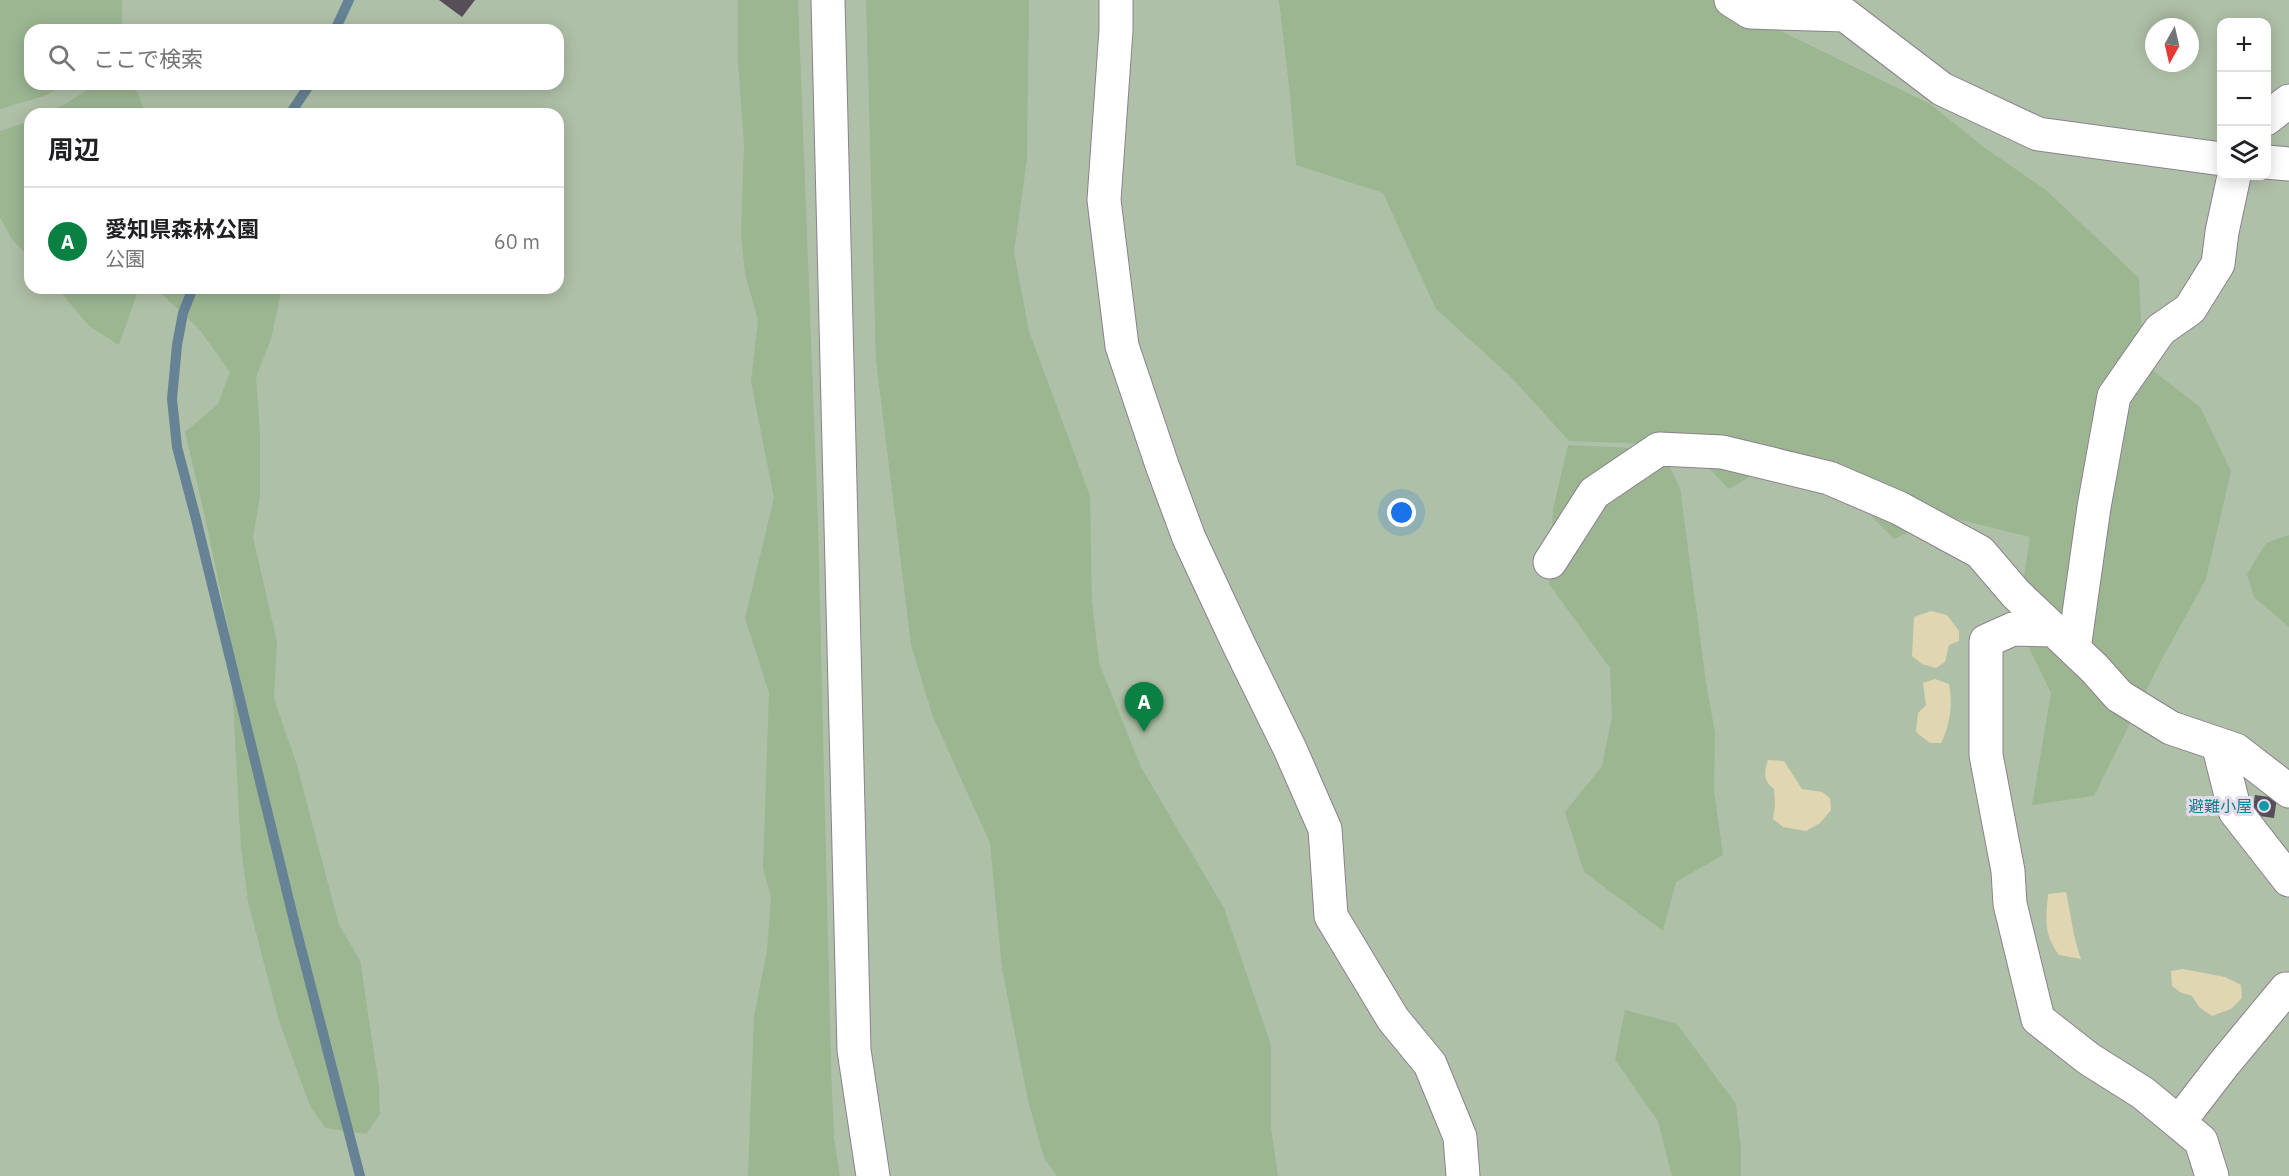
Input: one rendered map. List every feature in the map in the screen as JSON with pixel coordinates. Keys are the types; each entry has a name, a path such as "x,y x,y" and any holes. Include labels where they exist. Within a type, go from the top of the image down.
{"street":[{"path":"828,0 854,1050 873,1176"},
{"path":"1116,0 1104,200 1122,346 1161,465 1189,538 1290,749 1325,829 1331,916 1393,1019 1430,1064 1460,1137 1463,1176"},
{"path":"1731,0 1750,12 1845,15 1942,89 2038,134 2217,158"},
{"path":"2271,115 2289,101"},
{"path":"2271,162 2289,164"},
{"path":"2064,640 2094,507 2114,396 2160,330 2190,309 2218,264 2233,180"},
{"path":"1550,562 1594,493 1659,449 1722,452 1829,478 1899,508 1980,552 2016,594 2119,696 2171,728 2236,750 2289,791"},
{"path":"2064,640 2013,629 1986,642 1986,755 2008,871 2010,904 2038,1019 2089,1059 2143,1093 2201,1140 2212,1176"},
{"path":"2218,744 2235,811 2289,880"},
{"path":"2179,1122 2223,1065 2289,988"}],"green space":[{"path":"0,0 2289,0 2289,1176 0,1176"},
{"path":"0,0 122,0 122,24 24,24 24,90 56,90 44,96 0,109"},
{"path":"738,0 798,0 818,523 831,1065 834,1138 840,1176 748,1176 754,1017 767,950 771,897 763,868 769,693 745,618 774,498 751,382 758,320 745,274 741,236 744,144 738,63"},
{"path":"866,0 1029,0 1027,159 1014,252 1029,331 1090,496 1092,600 1099,663 1141,767 1224,908 1271,1045 1271,1128 1278,1176 1057,1176 1044,1158 1028,1100 1002,969 990,843 933,717 911,645 876,360"},
{"path":"1279,0 1718,0 1930,104 1985,148 2046,190 2139,278 2143,363 2200,407 2231,471 2206,579 2161,661 2094,796 2032,805 2051,693 2017,623 2030,537 1945,516 1894,539 1841,486 1771,464 1729,489 1684,443 1658,444 1680,488 1715,733 1714,791 1723,855 1676,882 1663,931 1584,872 1565,812 1602,766 1612,716 1610,668 1549,584 1553,509 1568,445 1634,448 1651,444 1569,441 1511,377 1436,309 1383,193 1296,165"},
{"path":"87,90 135,90 143,108 57,108"},
{"path":"24,123 24,252 11,238 0,217 0,131"},
{"path":"62,294 137,294 119,345 89,326"},
{"path":"162,294 281,294 271,339 256,377 260,433 260,497 253,537 277,642 274,699 296,762 339,925 360,960 379,1086 380,1114 366,1134 325,1128 310,1106 279,1021 248,902 241,848 229,631 185,432 218,404 230,372 199,329"},
{"path":"2289,535 2289,627 2254,597 2247,574 2266,543"},
{"path":"1625,1010 1677,1024 1736,1104 1741,1150 1741,1176 1672,1176 1658,1121 1615,1060"}],"sand":[{"path":"1931,611 1947,615 1959,631 1959,641 1949,645 1945,662 1936,668 1922,664 1912,656 1914,617"},
{"path":"1935,679 1949,684 1950,691 1949,722 1941,743 1930,743 1916,732 1918,713 1926,705 1923,683"},
{"path":"1768,760 1784,761 1802,789 1822,792 1830,798 1831,810 1820,823 1806,831 1783,827 1773,819 1774,789 1765,776"},
{"path":"2066,892 2081,959 2059,955 2048,933 2046,918 2048,894"},
{"path":"2183,969 2225,977 2241,985 2242,998 2231,1009 2212,1016 2199,1007 2192,996 2172,986 2171,971"}],"building":[{"path":"439,0 475,0 462,17"},
{"name":"避難小屋","path":"2255,795 2277,798 2274,818 2252,815"}],"waterway":[{"path":"338,24 349,0"},
{"path":"294,108 306,90"},
{"path":"191,294 183,313 177,345 172,399 177,447 296,929 360,1176"}],"place":[{"name":"愛知県森林公園","path":"1144,732"},
{"name":"避難小屋","path":"2264,806"}]}
